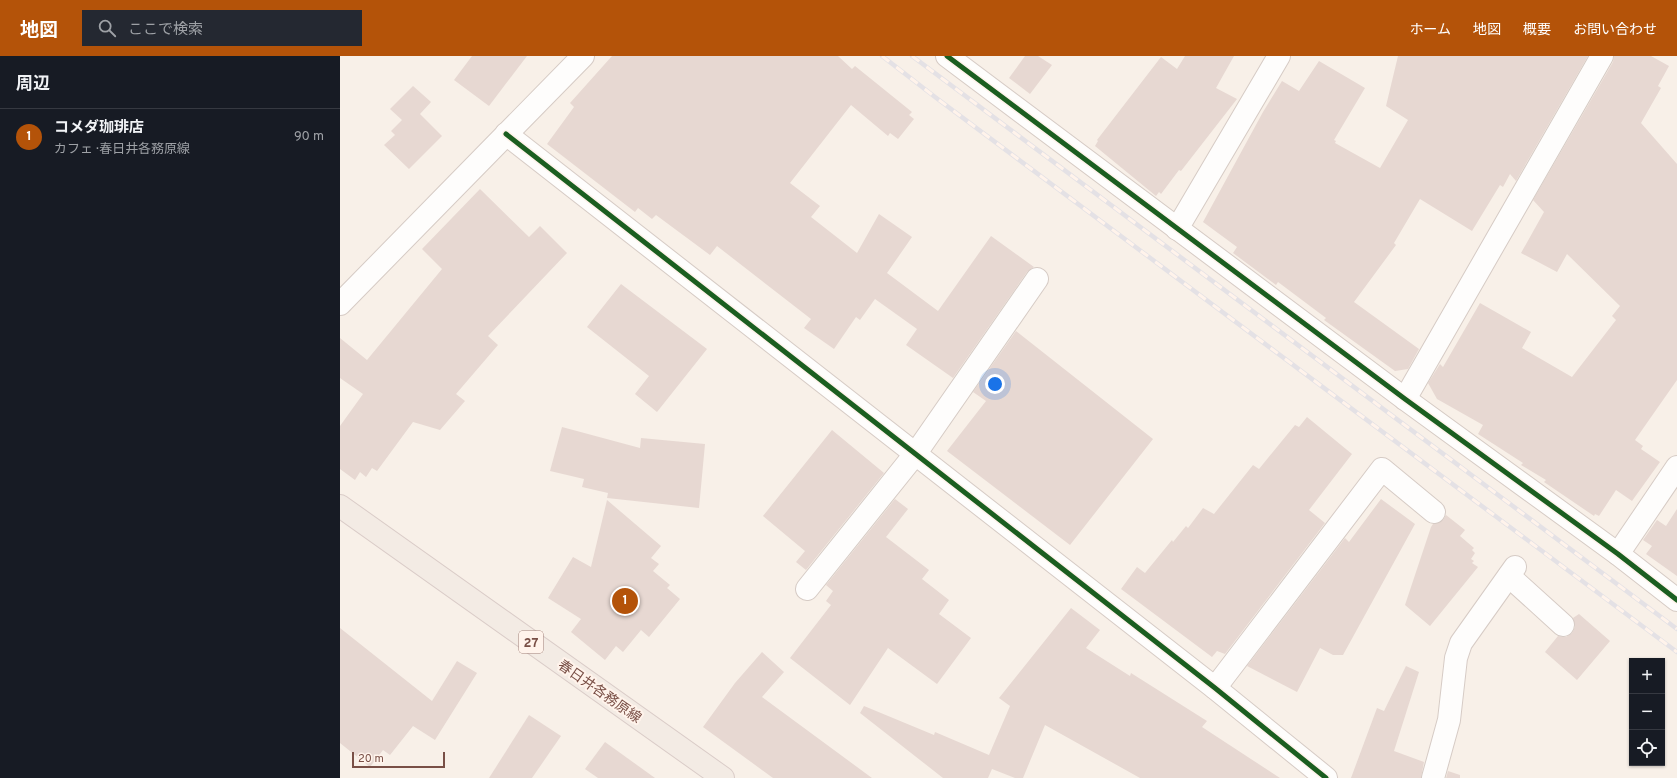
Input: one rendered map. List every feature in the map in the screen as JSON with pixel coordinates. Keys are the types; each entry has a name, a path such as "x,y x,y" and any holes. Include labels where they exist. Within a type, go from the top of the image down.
{"main road":[{"name":"春日井各務原線","path":"340,506 723,778"}],"street":[{"path":"340,304 583,56"},
{"path":"947,56 1405,399 1618,554 1677,600"},
{"path":"1177,229 1279,56"},
{"path":"1405,399 1602,56"},
{"path":"506,134 916,453 1215,688 1326,778"},
{"path":"807,589 916,453 1037,279"},
{"path":"1618,554 1677,467"},
{"path":"1215,688 1382,470 1434,512"},
{"path":"1433,778 1449,720 1456,658 1461,643 1512,571 1563,624"}],"building":[{"path":"472,56 527,56 489,106 454,80"},
{"path":"612,56 838,56 852,69 855,66 912,112 909,115 914,119 898,139 890,133 888,136 851,105 790,183 820,206 811,217 857,253 879,214 912,237 887,273 938,311 991,236 1034,267 1027,272 953,378 906,345 917,329 875,299 860,320 856,317 834,349 804,328 811,319 717,246 710,255 656,215 652,219 638,208 635,212 547,144 574,107 570,103"},
{"path":"1025,56 1038,56 1052,65 1030,94 1009,78"},
{"path":"1185,56 1234,56 1216,88 1237,99 1181,171 1179,170 1161,194 1159,192 1156,196 1095,146 1098,141 1097,140 1161,57 1177,69"},
{"path":"1398,56 1588,56 1516,181 1510,174 1503,187 1500,185 1472,231 1420,199 1394,243 1396,245 1354,302 1419,349 1408,369 1395,371 1324,320 1326,318 1278,282 1276,285 1233,253 1237,247 1203,222 1263,112 1282,81 1299,91 1319,61 1365,88 1334,140 1336,141 1335,143 1380,168 1408,120 1386,106"},
{"path":"1614,56 1651,56 1669,66 1658,86 1661,88 1641,123 1677,164 1677,380 1635,440 1643,446 1641,449 1660,462 1632,501 1616,490 1599,516 1595,514 1594,516 1544,482 1546,480 1521,465 1523,463 1478,434 1483,425 1437,399 1428,383 1440,364 1443,367 1480,303 1531,332 1522,348 1572,377 1616,320 1612,316 1620,306 1567,254 1557,272 1521,253 1544,212 1533,200 1613,62"},
{"path":"413,86 431,102 420,114 442,136 409,169 384,145 395,135 391,131 402,120 390,109"},
{"path":"480,189 529,237 540,226 567,253 488,336 498,345 456,394 465,401 440,430 413,422 377,471 372,468 366,477 360,472 355,480 340,469 340,426 363,394 340,378 340,338 367,360 442,269 422,249"},
{"path":"621,284 707,349 657,412 635,394 649,376 587,327"},
{"path":"1016,331 1153,439 1070,545 947,451 986,401 973,392"},
{"path":"1307,417 1352,454 1309,510 1325,523 1225,654 1217,651 1212,657 1121,589 1137,567 1145,573 1172,540 1173,542 1186,526 1188,528 1203,508 1214,514 1253,465 1259,469 1295,425 1299,427"},
{"path":"562,427 640,448 641,438 705,444 699,508 607,498 608,493 582,487 584,479 550,471"},
{"path":"832,430 884,473 806,570 796,562 805,551 763,516"},
{"path":"895,499 908,509 886,537 929,570 922,579 949,600 939,614 971,638 937,684 888,648 850,705 790,658 831,605 826,601 833,591 826,585"},
{"path":"1381,499 1415,524 1343,655 1333,655 1320,648 1297,692 1247,666 1345,538 1349,542"},
{"path":"607,500 661,546 651,558 659,564 653,571 670,585 667,588 680,599 649,637 641,630 623,652 616,646 605,660 571,632 581,619 548,598 573,557 591,567"},
{"path":"1677,509 1677,576 1646,554 1652,546 1643,540 1657,520 1666,526"},
{"path":"1446,515 1465,530 1460,536 1474,548 1472,550 1475,553 1471,559 1474,561 1472,563 1478,567 1430,626 1405,605 1431,527 1433,524 1443,520"},
{"path":"1071,608 1100,630 1086,648 1130,676 1131,673 1207,721 1202,727 1280,778 1140,778 1045,725 1023,778 1015,778 992,769 988,778 943,778 860,713 864,706 934,735 935,732 989,755 1010,706 999,698"},
{"path":"1579,614 1610,641 1577,680 1545,652 1558,636 1566,637 1572,633 1575,627 1573,618"},
{"path":"340,628 432,701 457,661 477,673 435,740 413,726 390,755 383,750 370,767 340,743"},
{"path":"762,652 784,672 762,697 872,778 773,778 703,727 735,683"},
{"path":"1406,666 1419,672 1394,751 1424,762 1421,778 1351,778 1377,708 1384,711"},
{"path":"529,715 561,736 532,778 489,778"},
{"path":"605,742 655,778 598,778 585,769"},
{"path":"1448,771 1460,775 1460,778 1446,778"}],"railway":[{"path":"882,56 1677,652"},
{"path":"912,56 1677,629"}],"cycle path":[{"path":"947,56 1405,399 1618,554 1677,600"},
{"path":"506,134 1215,688 1326,778"}],"place":[{"name":"コメダ珈琲店","path":"625,601"}]}
